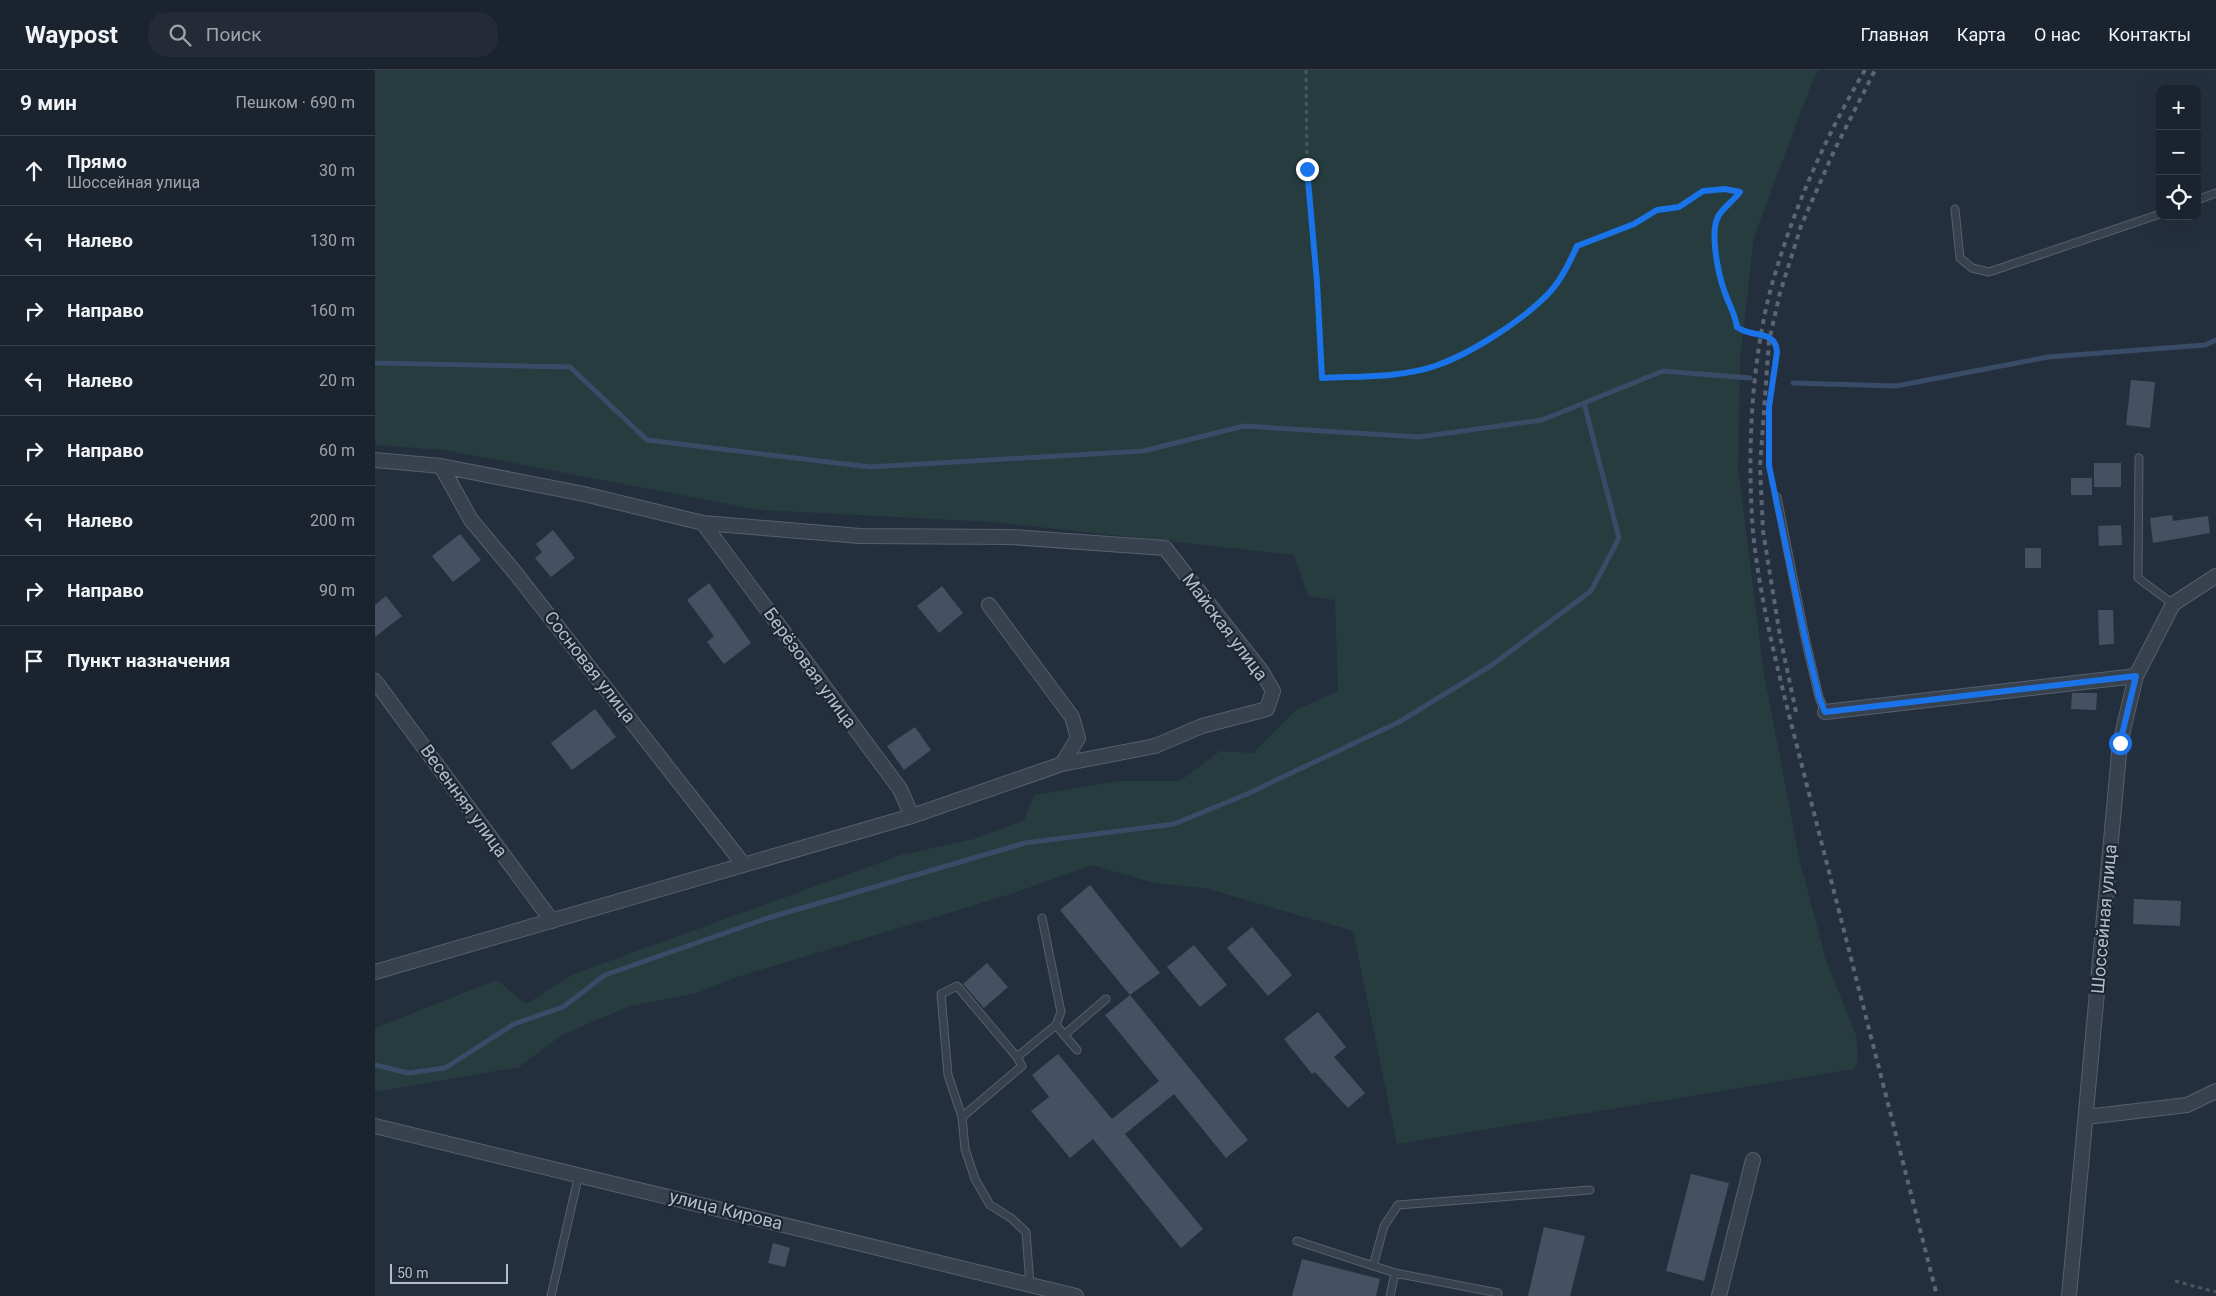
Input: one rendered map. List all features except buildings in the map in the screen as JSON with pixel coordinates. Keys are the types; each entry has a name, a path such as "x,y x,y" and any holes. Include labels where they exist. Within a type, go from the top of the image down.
{"street":[{"path":"375,460 441,466 584,494 703,523"},
{"name":"Сосновая улица","path":"441,466 471,520 513,570 745,865"},
{"name":"Майская улица","path":"703,523 860,536 1011,537 1165,548 1262,672 1273,691 1267,709 1202,726 1155,746 1062,764"},
{"name":"Берёзовая улица","path":"703,523 900,789 912,816"},
{"name":"Шоссейная улица","path":"2069,1296 2120,743 2136,676 2173,604 2216,576"},
{"path":"375,972 912,816 1062,764 1078,738 1072,717 989,605"},
{"path":"1825,712 2136,676"},
{"name":"Весенняя улица","path":"375,681 551,921"},
{"path":"2086,1117 2187,1105 2216,1091"},
{"name":"улица Кирова","path":"375,1126 1076,1296"},
{"path":"1719,1296 1753,1160"}],"lane":[{"path":"2201,199 2216,193"},
{"path":"1955,209 1960,258 1972,268 1989,272 2156,215"},
{"path":"2139,458 2137,578 2173,604"},
{"path":"1777,497 1806,642 1819,697 1825,712"},
{"path":"1017,1057 1056,1025 1061,1012 1042,918"},
{"path":"962,1117 1022,1066 1017,1057 957,986 941,994 948,1075 962,1117 965,1149 980,1188 990,1205 1011,1218 1026,1232 1030,1285"},
{"path":"1064,1035 1106,1000"},
{"path":"1056,1025 1077,1050"},
{"path":"551,1296 579,1174"},
{"path":"1373,1266 1384,1226 1398,1205 1590,1190"},
{"path":"1297,1241 1395,1273 1498,1293"},
{"path":"1390,1296 1395,1273"}],"path":[{"path":"1306,70 1307,169 1317,282 1322,378 1407,372 1436,366 1508,327 1549,294 1571,260 1577,246 1634,224 1657,210 1679,207 1703,191 1725,189 1740,192 1732,203 1719,214 1713,230 1723,290 1737,327 1770,337 1775,342 1777,352 1768,426 1769,466 1777,497"},
{"path":"2175,1281 2216,1292"}],"green space":[{"path":"375,70 1819,70 1813,80 1754,237 1740,360 1738,468 1764,674 1800,862 1826,960 1857,1038 1858,1060 1854,1069 1397,1144 1353,931 1205,888 1154,883 1092,865 1011,894 737,977 697,993 630,1006 562,1035 519,1067 375,1092 375,1028 497,980 526,1004 574,974 901,855 974,839 1024,820 1034,795 1120,781 1180,781 1220,751 1253,753 1296,710 1338,691 1335,600 1308,596 1294,555 992,522 760,510 445,450 375,445"}],"waterway":[{"path":"1793,383 1896,386 2048,357 2205,345 2216,340"},
{"path":"375,363 570,367 647,440 870,467 1143,451 1244,426 1419,437 1542,420 1663,371 1750,378"},
{"path":"375,1065 408,1073 445,1068 514,1024 563,1007 605,975 768,918 1025,843 1174,824 1247,794 1399,722 1492,665 1591,591 1619,538 1584,403"}],"railway":[{"path":"1865,70 1823,148 1799,203 1771,288 1759,347 1752,409 1751,502 1759,576 1787,707 1937,1296"},
{"path":"1796,712 1780,636 1763,531 1760,467 1769,341 1780,293 1801,226 1834,151 1875,70"}],"route":[{"path":"1307,169 1317,282 1322,378 1407,372 1436,366 1508,327 1549,294 1571,260 1577,246 1634,224 1657,210 1679,207 1703,191 1725,189 1740,192 1732,203 1719,214 1713,230 1716,252 1723,290 1736,319 1737,327 1770,337 1777,347 1769,407 1769,466 1806,642 1819,697 1825,712 2136,676 2120,743"}]}
